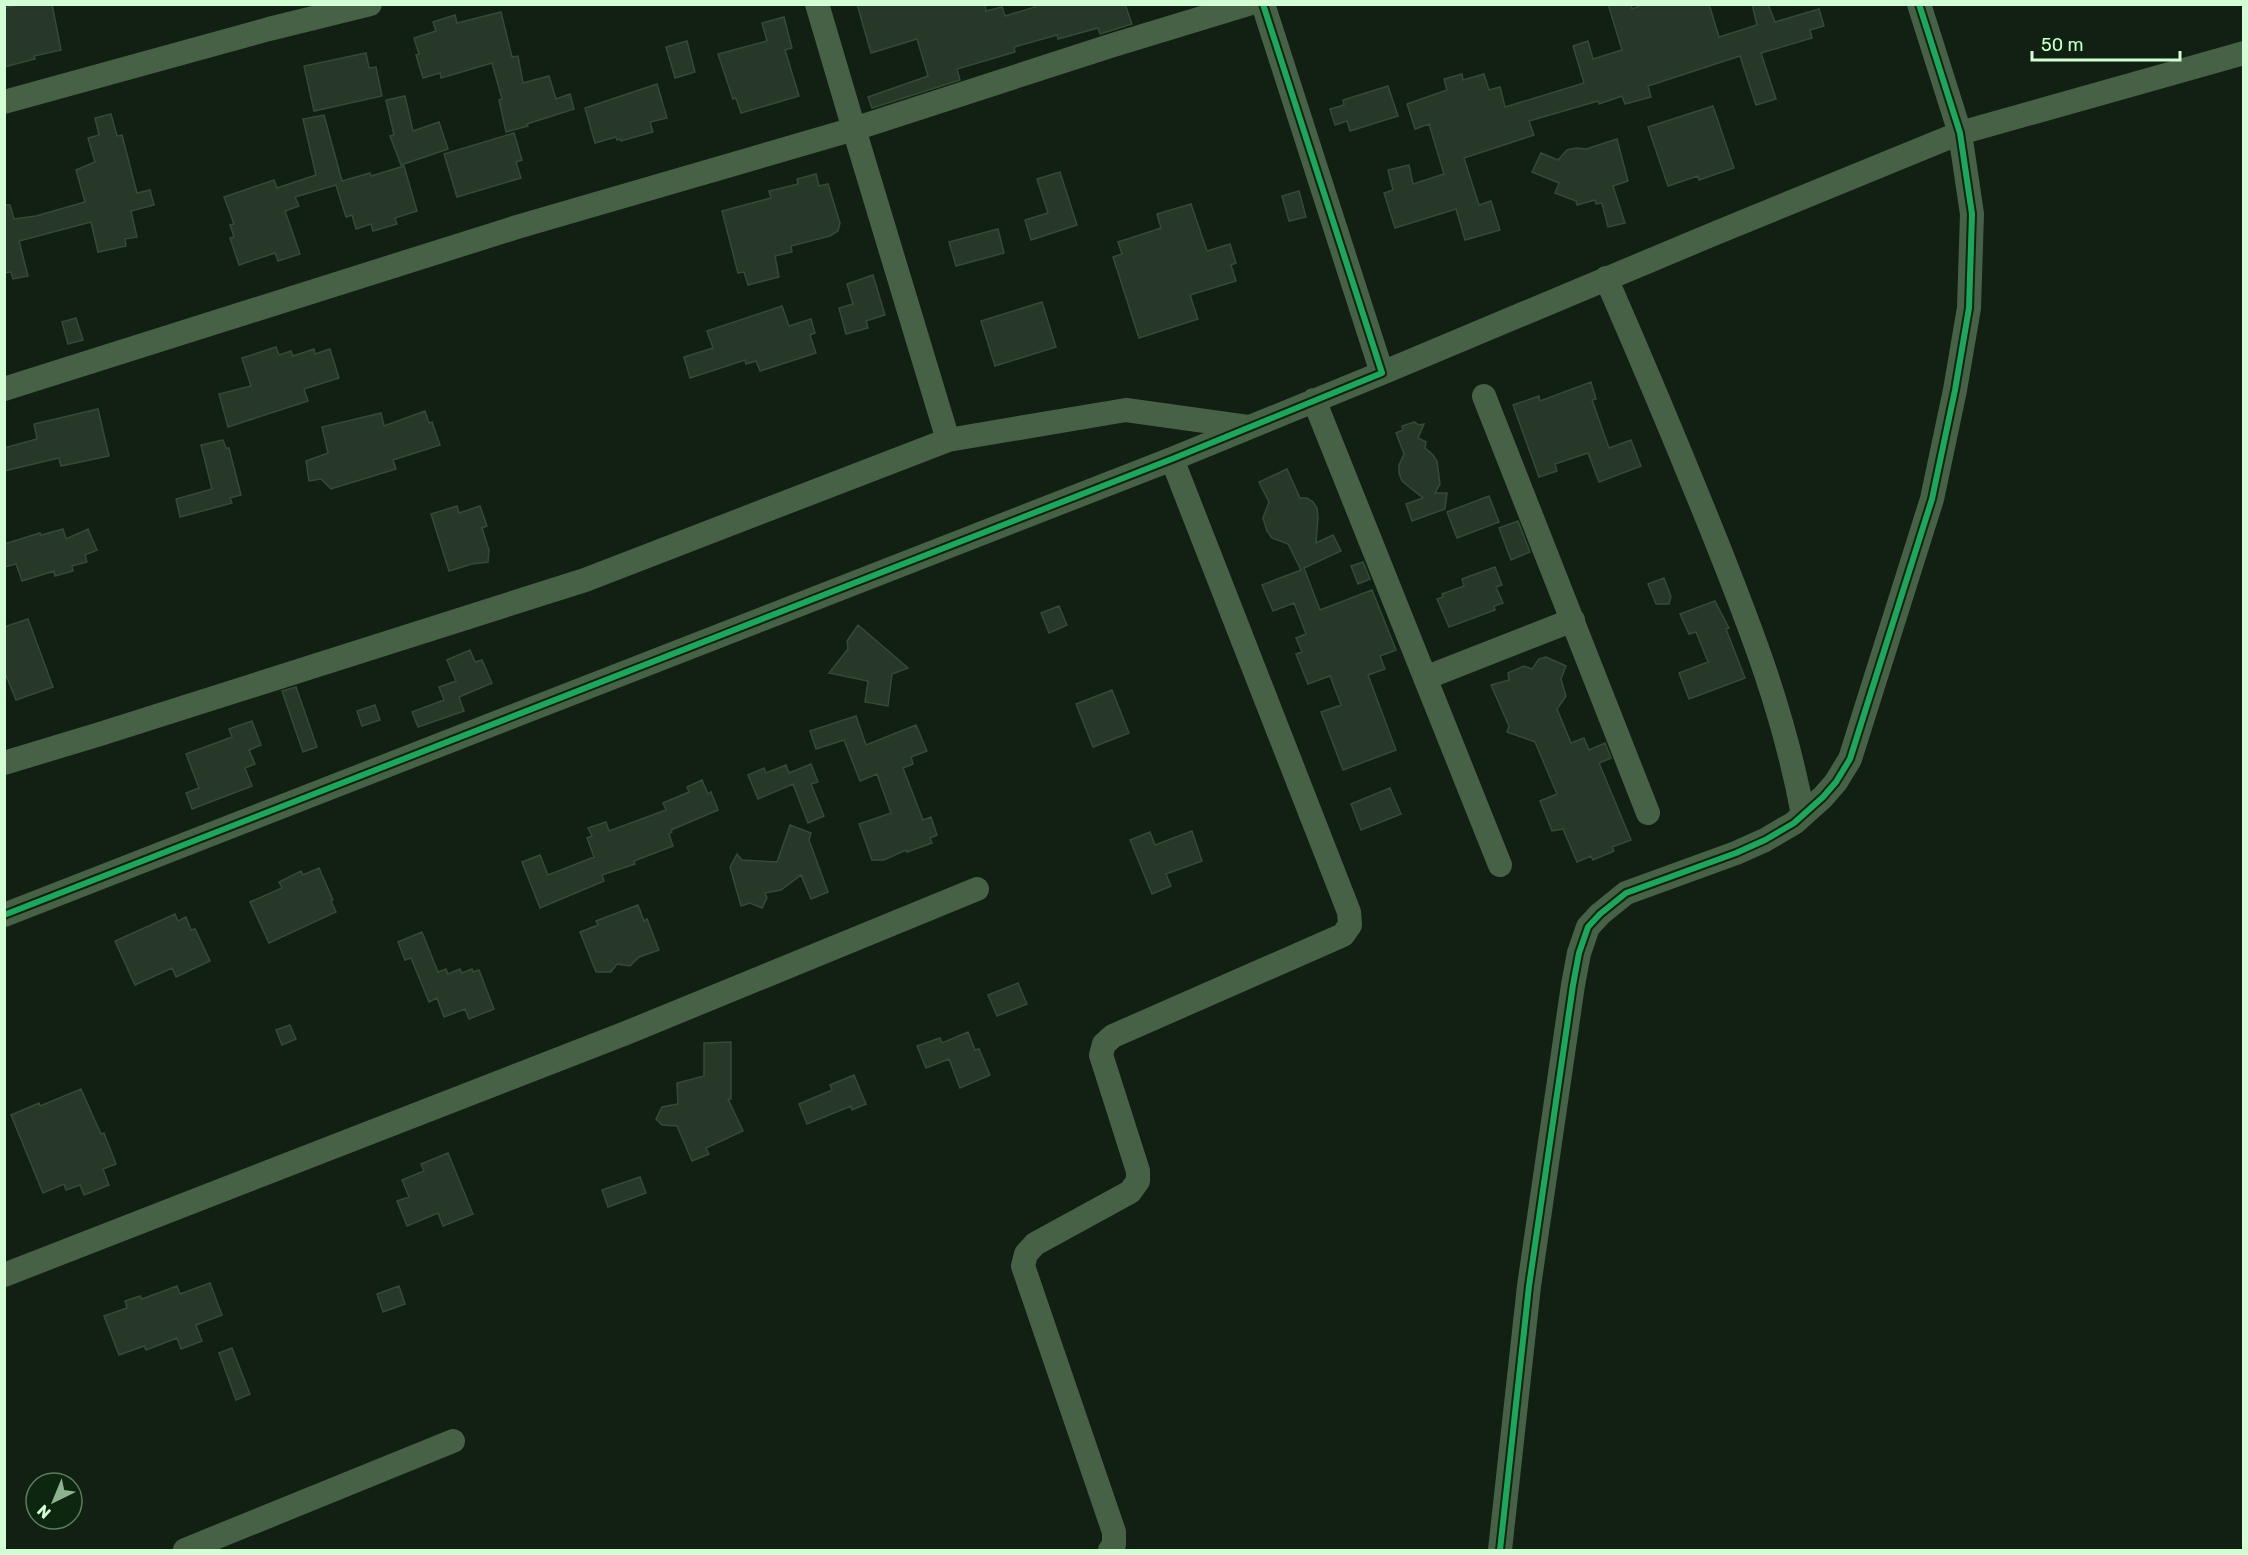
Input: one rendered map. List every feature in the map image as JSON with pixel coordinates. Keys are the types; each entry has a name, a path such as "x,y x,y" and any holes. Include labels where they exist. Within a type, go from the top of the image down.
{"street":[{"path":"4,102 269,29 370,4"},
{"path":"817,4 948,440"},
{"path":"4,389 517,227 854,129 1248,4"},
{"path":"1263,4 1382,372"},
{"path":"1500,1551 1529,1286 1573,985 1579,953 1588,927 1626,893 1765,840 1794,824 1836,782 1850,759 1932,500 1969,308 1972,214 1960,133 1919,4"},
{"path":"4,915 1172,459 1960,133 2244,53"},
{"path":"1606,278 1663,407 1765,667 1793,760 1803,815"},
{"path":"1484,396 1648,813"},
{"path":"1314,400 1500,865"},
{"path":"4,762 100,734 585,580 948,440 1126,410 1250,427"},
{"path":"1110,1551 1114,1545 1114,1532 1023,1266 1026,1254 1035,1244 1130,1192 1138,1181 1138,1171 1101,1055 1104,1044 1113,1036 1343,936 1350,925 1349,912 1172,459"},
{"path":"1425,678 1573,620"},
{"path":"4,1275 626,1033 977,889"},
{"path":"185,1551 453,1441"}],"building":[{"path":"19,4 52,4 61,50 34,56 35,59 4,67 4,8"},
{"path":"857,4 985,4 986,11 1002,7 1005,16 1035,7 1034,4 1125,4 1132,24 1100,34 1098,28 1058,39 1057,35 1014,47 1015,52 957,69 960,80 872,108 868,97 928,76 917,39 871,53"},
{"path":"1608,4 1631,4 1632,9 1645,4 1709,4 1719,37 1757,25 1752,4 1768,4 1775,22 1819,9 1824,26 1810,30 1812,38 1761,53 1776,99 1756,105 1740,56 1648,86 1651,97 1625,104 1622,96 1529,121 1534,135 1464,158 1479,205 1491,201 1500,230 1465,240 1456,209 1395,228 1384,193 1393,190 1388,170 1409,165 1413,184 1444,174 1429,124 1415,129 1407,104 1447,90 1444,79 1462,74 1463,80 1484,74 1489,90 1500,87 1505,107 1584,83 1573,46 1588,41 1593,59 1622,50"},
{"path":"501,12 512,57 518,56 523,83 549,76 556,99 570,94 574,109 506,132 499,100 502,99 492,63 441,78 440,73 423,78 414,38 436,31 433,22 455,15 457,23"},
{"path":"784,17 792,48 785,50 799,96 741,113 736,98 733,99 718,54 767,41 762,23"},
{"path":"687,41 695,72 675,78 666,47"},
{"path":"366,53 369,68 376,67 382,96 314,111 304,66"},
{"path":"657,84 667,118 650,122 653,132 621,141 616,137 595,143 585,108"},
{"path":"1388,86 1398,116 1350,131 1347,121 1335,125 1330,109 1344,105 1343,100"},
{"path":"405,96 413,131 439,122 448,149 401,165 390,136 394,135 386,100"},
{"path":"1713,106 1734,168 1699,180 1698,176 1668,186 1648,127"},
{"path":"111,114 117,136 122,135 137,193 150,190 154,205 131,211 137,237 125,239 126,246 98,252 91,222 19,241 28,276 13,279 11,272 4,273 4,205 10,205 14,219 36,216 85,202 76,170 95,162 88,138 99,135 95,118"},
{"path":"324,115 342,181 370,173 371,176 404,166 417,211 395,218 397,224 373,231 371,224 356,229 352,215 346,217 336,185 295,197 299,206 285,211 300,254 278,261 275,253 239,265 230,238 234,237 230,225 234,224 224,197 274,180 277,188 316,175 303,119"},
{"path":"514,133 522,160 516,162 521,178 457,197 444,154"},
{"path":"1617,139 1628,181 1613,186 1625,223 1608,227 1602,203 1596,204 1595,200 1577,205 1576,201 1555,193 1559,183 1532,172 1541,153 1558,160 1567,150 1586,149"},
{"path":"1060,172 1077,225 1031,240 1025,220 1048,213 1037,179"},
{"path":"816,174 819,186 828,184 840,223 838,231 830,236 791,246 792,252 775,256 779,277 748,285 744,272 738,273 722,211 771,198 769,191 798,184 797,179"},
{"path":"1299,191 1306,217 1289,221 1282,196"},
{"path":"1191,204 1207,251 1230,244 1236,263 1231,265 1236,281 1190,295 1198,319 1139,338 1113,257 1122,254 1118,242 1161,228 1157,214"},
{"path":"998,229 1004,253 956,266 949,242"},
{"path":"873,275 885,315 866,321 868,328 846,334 839,308 853,304 847,284"},
{"path":"1042,302 1056,347 995,366 981,321"},
{"path":"782,306 789,326 811,319 815,333 810,335 816,353 760,371 756,361 746,364 745,360 690,378 684,357 713,348 707,331"},
{"path":"76,318 83,340 68,344 62,322"},
{"path":"276,347 279,355 291,351 293,356 314,349 315,354 330,349 339,378 304,389 308,401 228,427 219,394 251,386 242,358"},
{"path":"1591,382 1596,399 1592,400 1609,448 1631,440 1641,466 1599,482 1588,453 1555,464 1557,471 1539,477 1513,405 1539,396 1540,401"},
{"path":"98,409 109,456 61,466 59,458 4,471 4,448 37,439 34,424"},
{"path":"425,411 429,423 432,422 440,445 393,460 396,469 331,489 321,479 309,481 306,461 328,453 322,427 381,413 384,426"},
{"path":"1414,422 1419,425 1424,424 1418,438 1426,442 1425,448 1437,461 1440,484 1435,493 1447,493 1445,509 1412,521 1406,504 1423,498 1402,481 1399,465 1404,454 1396,433 1403,430 1402,426"},
{"path":"223,440 226,448 229,448 241,495 230,498 232,503 180,517 176,499 212,489 201,445"},
{"path":"1287,469 1300,498 1307,498 1317,508 1316,543 1333,535 1341,551 1304,568 1320,610 1372,590 1396,650 1380,656 1385,669 1368,675 1396,750 1343,770 1321,712 1341,705 1330,676 1308,684 1296,654 1302,652 1296,638 1306,634 1294,603 1273,611 1262,585 1301,570 1288,544 1272,538 1263,518 1269,502 1259,482"},
{"path":"1489,496 1499,522 1457,538 1447,512"},
{"path":"457,506 459,513 480,506 487,526 482,528 489,550 488,562 449,571 431,514"},
{"path":"1518,521 1530,552 1511,560 1499,528"},
{"path":"63,529 66,539 88,529 97,550 85,555 87,562 72,566 73,571 55,576 54,571 22,581 16,564 4,567 4,544"},
{"path":"1363,562 1370,579 1358,584 1351,566"},
{"path":"1495,567 1502,585 1496,587 1503,603 1494,606 1495,610 1449,627 1437,599 1443,597 1442,594 1464,586 1462,579"},
{"path":"1664,578 1671,597 1669,604 1656,604 1648,584"},
{"path":"1715,601 1729,628 1726,629 1745,678 1689,699 1679,673 1708,662 1696,632 1689,634 1680,614"},
{"path":"1059,606 1067,625 1049,633 1041,613"},
{"path":"28,619 53,687 16,700 4,670 4,627"},
{"path":"858,625 908,668 892,674 888,706 865,702 868,681 829,673 848,649 847,641"},
{"path":"470,650 475,662 482,660 492,683 459,697 464,711 418,727 412,712 444,700 439,687 456,681 447,660"},
{"path":"1546,657 1566,666 1561,679 1566,696 1557,709 1571,743 1584,738 1589,750 1605,743 1611,758 1599,763 1631,840 1612,847 1614,851 1593,860 1591,856 1577,862 1563,829 1552,831 1540,801 1557,794 1535,742 1507,732 1509,726 1491,685 1509,680 1508,673 1524,666 1532,669 1539,659"},
{"path":"296,687 317,747 303,752 282,691"},
{"path":"1112,690 1129,733 1093,747 1076,704"},
{"path":"375,705 380,720 362,726 357,711"},
{"path":"856,716 866,745 916,725 927,751 911,757 913,764 903,768 923,820 931,817 937,835 930,838 932,843 907,852 906,850 884,860 872,860 859,824 891,813 877,774 860,781 844,740 816,749 810,731"},
{"path":"252,721 261,745 249,750 255,764 245,768 252,786 192,809 186,793 199,788 186,754 232,737 229,729"},
{"path":"811,764 818,782 811,784 824,816 808,823 793,784 758,799 748,775 764,768 766,773 786,765 789,773"},
{"path":"702,780 708,794 711,792 718,810 671,830 669,834 673,846 634,861 635,864 602,875 604,881 540,908 522,862 540,855 548,875 594,857 587,838 592,836 588,828 606,822 609,831 666,810 663,803 689,792 687,787"},
{"path":"1390,788 1401,814 1361,830 1351,804"},
{"path":"790,825 811,833 809,840 828,892 811,899 801,875 781,890 765,893 767,898 762,908 750,903 741,906 730,867 737,854 742,860 777,862"},
{"path":"1192,831 1202,861 1166,874 1171,886 1152,894 1130,840 1150,832 1155,845"},
{"path":"319,868 336,912 269,943 250,902 282,888 279,882 301,871 303,875"},
{"path":"638,905 644,921 647,919 659,950 639,957 630,966 617,964 611,972 596,972 580,932 598,925 596,921"},
{"path":"175,914 178,921 186,917 191,930 195,929 210,961 176,977 172,968 135,985 115,941"},
{"path":"422,932 438,972 446,969 448,974 460,969 462,973 472,969 473,972 479,970 494,1009 469,1019 465,1009 444,1017 437,998 429,1002 411,958 405,960 398,942"},
{"path":"1018,983 1027,1004 997,1016 988,995"},
{"path":"290,1025 296,1039 282,1045 276,1030"},
{"path":"968,1032 975,1050 979,1049 990,1075 960,1088 949,1059 926,1068 917,1046 940,1038 942,1043"},
{"path":"731,1042 731,1099 728,1099 743,1131 706,1148 709,1154 692,1161 677,1126 662,1125 656,1119 662,1107 678,1104 677,1083 704,1076 704,1043"},
{"path":"854,1075 866,1104 852,1110 851,1106 807,1124 799,1104 832,1090 830,1085"},
{"path":"81,1089 101,1134 104,1133 116,1164 103,1169 109,1185 84,1195 80,1185 66,1190 64,1184 43,1193 11,1115"},
{"path":"448,1153 473,1214 443,1226 438,1213 407,1226 397,1201 409,1197 402,1180 424,1171 421,1164"},
{"path":"640,1177 646,1193 608,1207 602,1190"},
{"path":"210,1283 222,1315 196,1325 202,1341 181,1349 177,1338 146,1350 144,1346 119,1355 104,1316 127,1308 125,1301 140,1296 142,1299 177,1286 180,1294"},
{"path":"399,1286 405,1304 383,1312 377,1294"},
{"path":"232,1348 250,1394 236,1400 219,1353"}],"cycle path":[{"path":"4,915 1172,459 1382,373 1263,4"},
{"path":"1500,1550 1529,1286 1573,985 1579,953 1588,927 1626,893 1736,853 1765,840 1794,823 1836,782 1850,759 1932,499 1955,390 1969,308 1972,214 1960,133 1919,4"}]}
